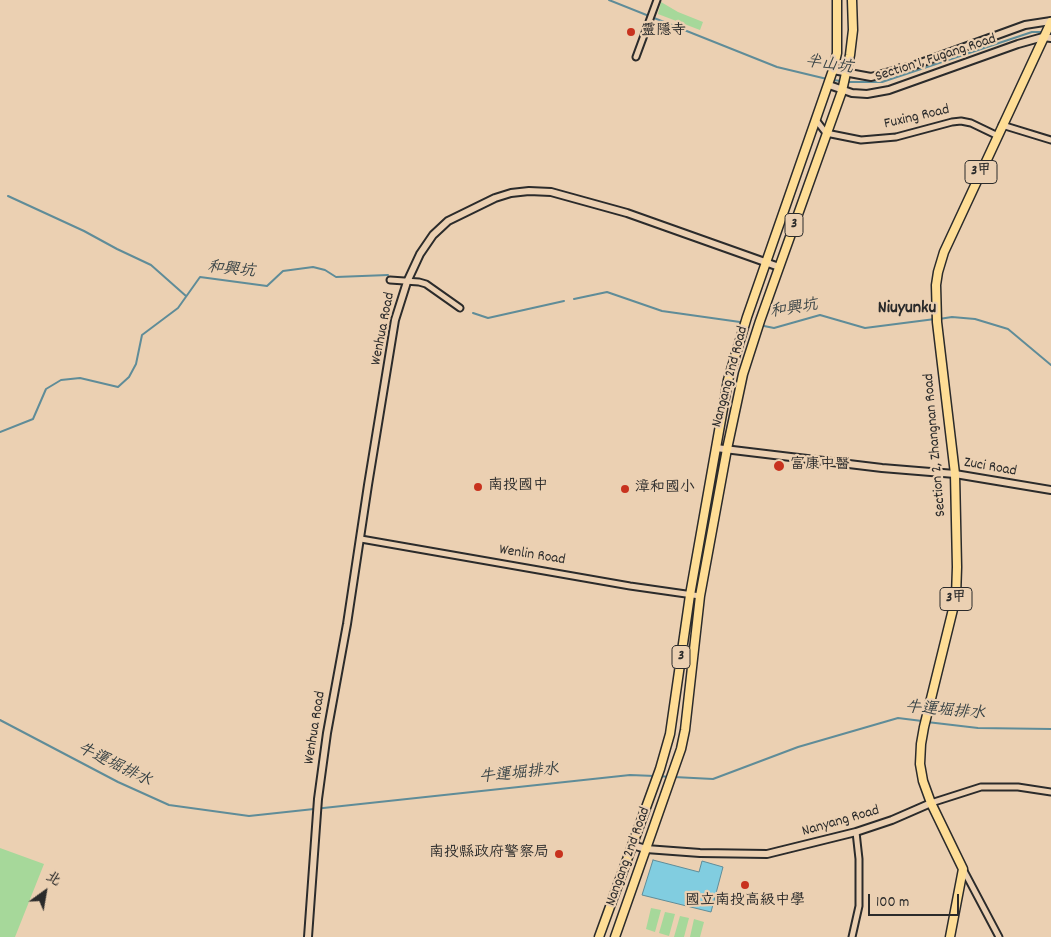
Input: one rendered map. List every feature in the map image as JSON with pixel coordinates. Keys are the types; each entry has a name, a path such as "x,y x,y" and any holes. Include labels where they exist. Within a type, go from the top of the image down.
{"main road":[{"name":"Nangang 2nd Road","path":"599,937 660,769 670,734 690,595 728,380 747,317 829,85 837,53 837,0"},
{"name":"Nangang 2nd Road","path":"615,937 674,771 685,730 700,596 743,374 842,91 853,30 852,0"},
{"name":"Section 2, Zhangnan Road","path":"963,868 931,803 923,782 920,764 925,723 956,597 955,474 937,319 936,285 940,265 1002,125 1048,29"},
{"path":"950,937 963,868"}],"street":[{"path":"636,57 657,0"},
{"name":"Section 1, Fugang Road","path":"833,70 871,77 915,65 1025,25 1048,29"},
{"name":"Section 1, Fugang Road","path":"829,85 852,93 867,94 889,90 1048,29"},
{"path":"816,120 826,133"},
{"name":"Fuxing Road","path":"826,133 861,140 883,139 961,121 971,123 998,136"},
{"path":"1002,125 1051,140"},
{"name":"Wenhua Road","path":"308,937 318,799 327,733 347,624 395,320 407,282 420,254 433,235 448,221 495,198 511,193 529,191 551,192 627,213 779,267"},
{"path":"390,280 426,284 460,308"},
{"name":"Zuci Road","path":"716,448 882,468 955,474 1051,490"},
{"name":"Wenlin Road","path":"360,539 630,586 700,596"},
{"name":"Nanyang Road","path":"632,845 700,853 767,854 856,832 892,820 931,803 982,787 1018,787 1051,792"},
{"path":"852,937 858,906 859,859 856,832"},
{"path":"963,868 999,937"}],"green space":[{"path":"661,2 678,12 703,22 700,30 658,14"},
{"path":"0,848 44,864 15,937 0,937"},
{"path":"651,908 661,910 655,932 646,929"},
{"path":"665,912 675,914 669,936 659,933"},
{"path":"680,916 689,918 684,937 674,937"},
{"path":"694,919 704,922 700,937 690,937"}],"water":[{"path":"653,860 699,872 702,861 723,867 711,912 642,895"}],"waterway":[{"name":"半山坑","path":"609,0 777,67 827,79"},
{"name":"半山坑","path":"846,82 882,82 1032,32 1043,32"},
{"name":"半山坑","path":"832,80 842,81"},
{"path":"8,196 84,231 151,265 186,296"},
{"name":"和興坑","path":"0,432 33,419 46,389 61,380 80,378 118,387 129,377 136,364 142,335 178,308 200,277 267,286 283,271 313,267 325,270 336,277 388,275"},
{"name":"和興坑","path":"574,299 607,292 662,311 740,322"},
{"name":"和興坑","path":"473,313 488,318 564,301"},
{"name":"和興坑","path":"764,326 774,328 820,315 865,328 935,319"},
{"name":"和興坑","path":"939,319 952,317 975,319 1008,329 1051,365"},
{"name":"牛運堀排水","path":"674,777 713,779 798,747 898,718 922,721"},
{"name":"牛運堀排水","path":"0,720 118,782 169,805 249,816 630,775 655,776"},
{"name":"牛運堀排水","path":"927,722 978,728 1051,729"},
{"name":"牛運堀排水","path":"659,776 670,777"}],"place":[{"name":"靈隱寺","path":"631,32"},
{"name":"富康中醫","path":"779,466"},
{"name":"南投國中","path":"478,487"},
{"name":"漳和國小","path":"625,489"},
{"name":"南投縣政府警察局","path":"559,854"},
{"name":"國立南投高級中學","path":"745,885"}],"district":[{"name":"Niuyunku","path":"907,310"}]}
